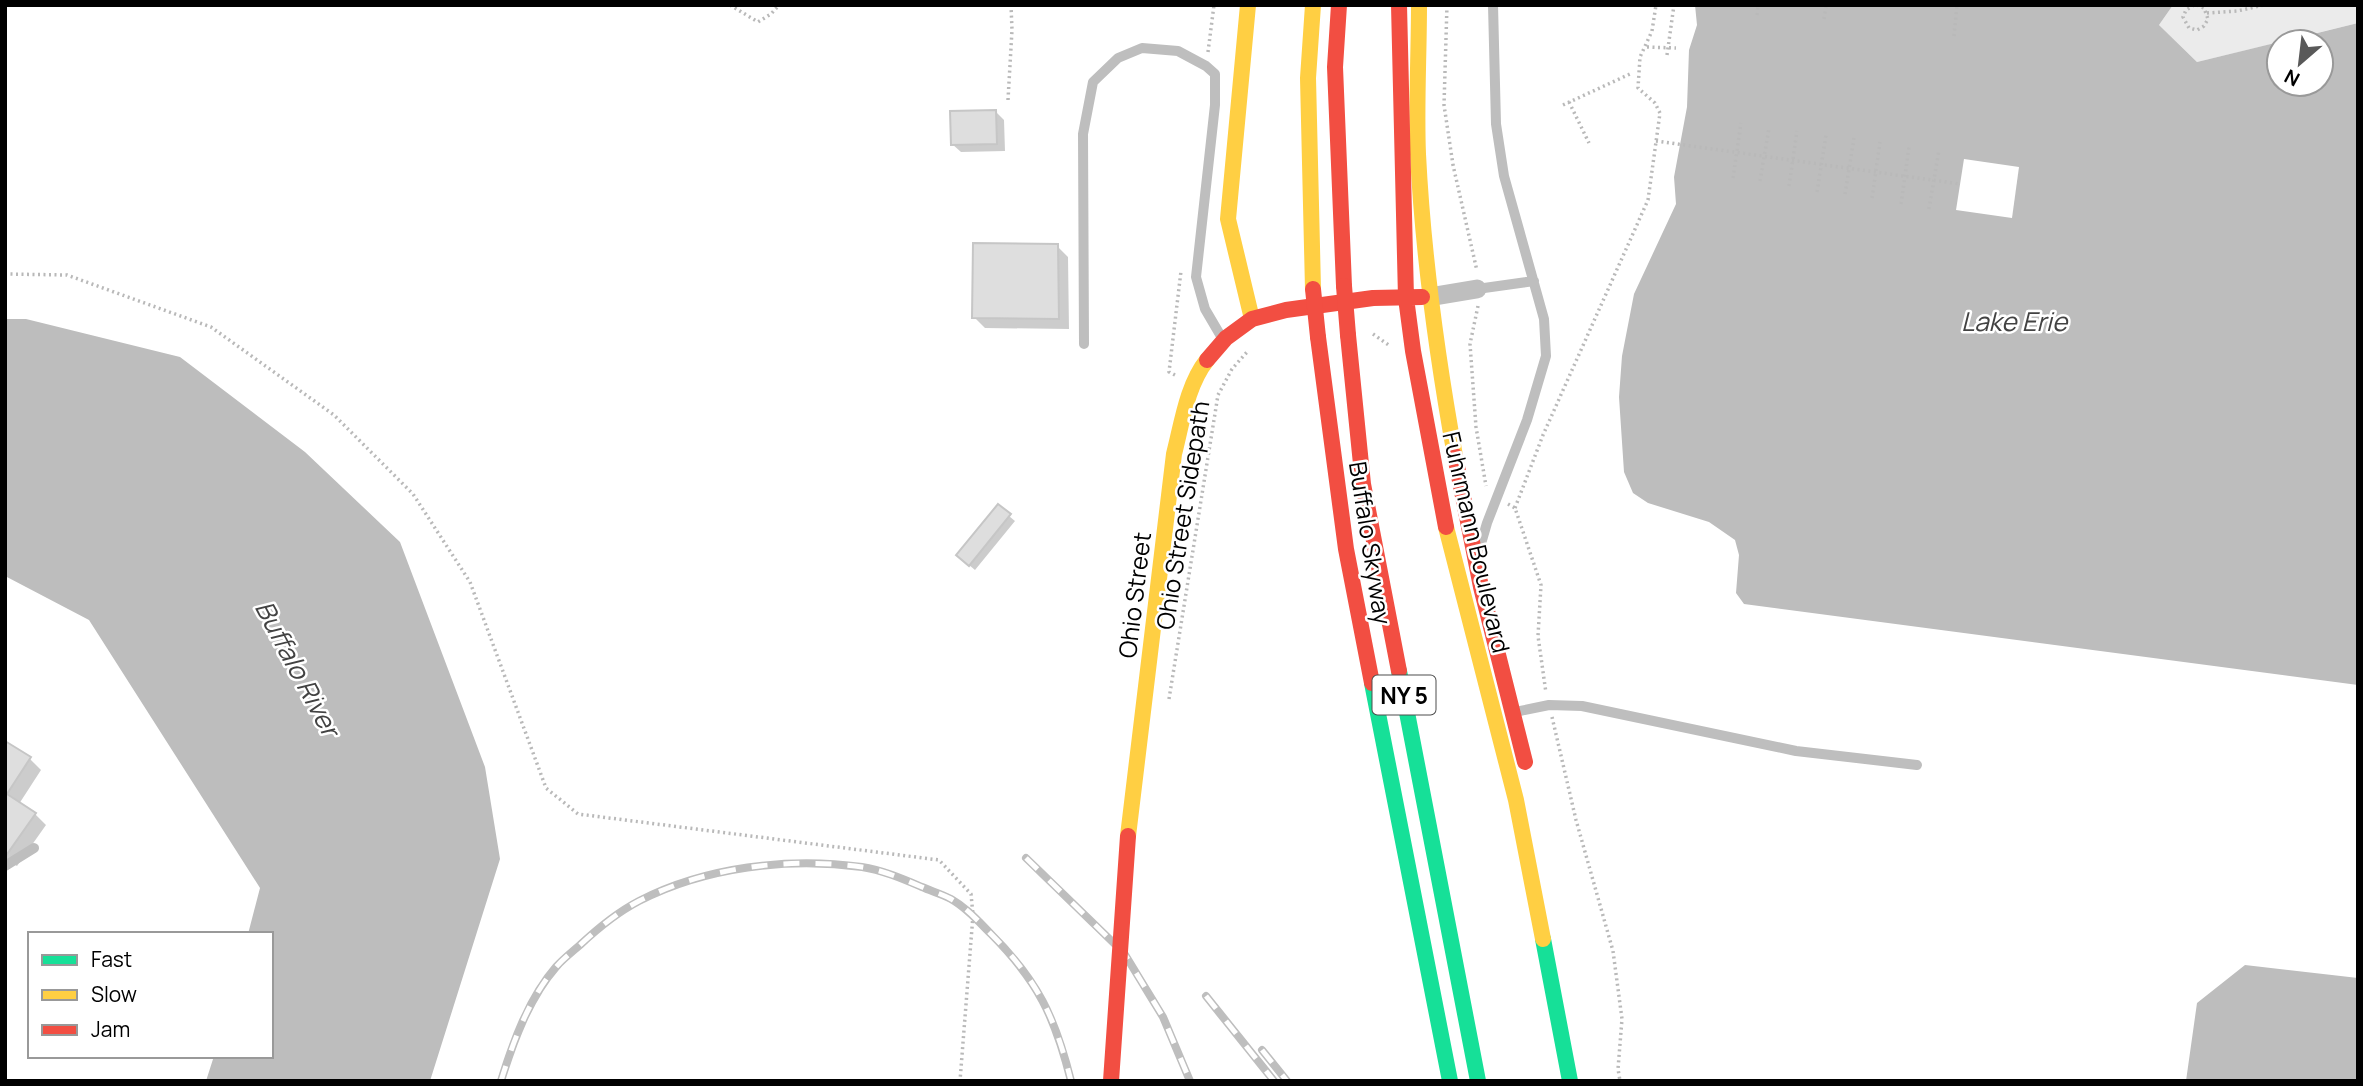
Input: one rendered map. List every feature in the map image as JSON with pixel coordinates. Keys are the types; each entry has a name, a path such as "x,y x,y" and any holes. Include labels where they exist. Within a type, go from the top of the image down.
{"main road":[{"path":"1248,5 1228,219 1252,318"},
{"name":"Buffalo Skyway","path":"1313,5 1308,78 1313,289 1318,337 1346,549 1450,1081"},
{"name":"Buffalo Skyway","path":"1339,5 1335,67 1344,286 1363,484 1478,1081"},
{"name":"Fuhrmann Boulevard","path":"1399,5 1406,298 1413,351 1451,552 1516,800 1570,1081"},
{"name":"Fuhrmann Boulevard","path":"1419,5 1418,153 1429,297 1453,446 1478,572 1514,712 1528,780"},
{"name":"Ohio Street","path":"1111,1081 1128,836 1174,454 1188,399 1201,368 1224,341 1252,318 1286,310 1373,298 1429,297"},
{"path":"1571,999 1583,1081"}],"street":[{"path":"1429,297 1477,288"},
{"path":"1495,717 1514,712"}],"lane":[{"path":"1478,572 1479,550 1487,523 1528,420 1546,356 1544,319 1504,176 1496,124 1493,5"},
{"path":"1084,344 1083,134 1093,82 1118,58 1142,48 1178,51 1215,74 1215,105 1196,277 1205,309 1224,341"},
{"path":"1477,288 1534,281"},
{"path":"1514,712 1549,705 1582,706 1796,751 1917,765"},
{"path":"5,866 34,848"}],"path":[{"path":"730,5 758,22 779,5"},
{"path":"1007,100 1011,5"},
{"path":"1208,57 1214,5"},
{"path":"1447,5 1444,105 1477,288 1470,344 1476,427 1485,481 1490,493"},
{"path":"1546,692 1538,636 1541,586 1515,508 1543,435 1647,200 1660,113 1655,103 1638,88 1640,57 1652,31 1656,5"},
{"path":"1667,55 1674,5"},
{"path":"1757,15 1758,5"},
{"path":"1824,19 1826,5"},
{"path":"1954,36 1957,5"},
{"path":"2196,5 2204,8 2208,19 2204,26 2197,30 2189,28 2184,21 2184,13 2189,7 2196,5"},
{"path":"2207,13 2264,5"},
{"path":"1646,47 1676,48"},
{"path":"1563,105 1629,74"},
{"path":"1569,102 1589,143"},
{"path":"1733,178 1741,123"},
{"path":"1760,181 1769,128"},
{"path":"1789,187 1797,131"},
{"path":"1816,192 1826,135"},
{"path":"1845,194 1854,138"},
{"path":"1656,141 1960,184"},
{"path":"1872,198 1880,142"},
{"path":"1901,204 1909,147"},
{"path":"1929,209 1939,150"},
{"path":"5,274 67,275 211,327 334,415 413,494 470,582 545,788 578,814 939,860 971,894 973,915 960,1081"},
{"path":"1364,328 1388,344 1395,354"},
{"name":"Ohio Street Sidepath","path":"1169,702 1218,395 1232,369 1254,344"},
{"path":"1503,501 1515,508"},
{"path":"1554,725 1576,820 1613,951 1622,1019 1619,1081"}],"shaded area":[{"path":"2173,5 2358,5 2358,23 2335,29 2265,28 2265,46 2197,62 2159,25"}],"water":[{"name":"Lake Erie","path":"1695,5 2173,5 2159,25 2197,62 2265,45 2265,98 2335,98 2335,29 2358,23 2358,685 1744,604 1736,593 1739,555 1735,540 1709,522 1648,503 1633,493 1624,472 1619,397 1622,356 1634,294 1676,204 1674,177 1687,107 1689,50 1697,25"},
{"name":"Buffalo River","path":"5,319 26,319 180,357 305,452 400,542 485,767 500,859 430,1081 206,1081 213,1058 273,1058 273,932 249,932 260,888 89,620 5,576"},
{"path":"2245,965 2358,978 2358,1081 2186,1081 2197,1003"}],"pier":[{"path":"1964,159 2019,167 2012,218 1956,210"}],"building":[{"path":"996,110 997,144 951,145 950,111"},
{"path":"973,243 1058,244 1059,319 972,318"},
{"path":"998,504 1011,514 969,566 956,555"},
{"path":"5,741 31,757 7,794 36,813 5,857"}],"railway":[{"path":"1026,858 1124,953 1163,1017 1190,1081"},
{"path":"501,1081 523,1021 546,979 565,958 616,916 639,901 691,880 748,868 805,863 877,870 951,899 962,907 1007,951 1033,984 1051,1019 1071,1081"},
{"path":"1206,996 1274,1081"},
{"path":"1262,1050 1287,1081"}],"traffic: fast":[{"path":"1399,671 1478,1081"},
{"path":"1372,683 1450,1081"},
{"path":"1543,939 1570,1081"}],"traffic: slow":[{"path":"1248,5 1228,219 1252,319"},
{"path":"1313,5 1308,78 1313,289"},
{"path":"1419,5 1417,117 1423,230 1442,381 1455,456"},
{"path":"1128,836 1174,454 1190,393 1207,360"},
{"path":"1446,527 1516,800 1543,939"}],"traffic: jam":[{"path":"1339,5 1335,67 1344,286"},
{"path":"1399,5 1406,298 1413,351 1446,527"},
{"path":"1344,286 1348,335"},
{"path":"1313,289 1318,337"},
{"path":"1207,360 1226,338 1252,319 1286,310 1373,298 1422,297"},
{"path":"1348,335 1363,484 1399,671"},
{"path":"1318,337 1346,549 1372,683"},
{"path":"1455,456 1481,587 1525,762"},
{"path":"1111,1081 1128,836"}]}
